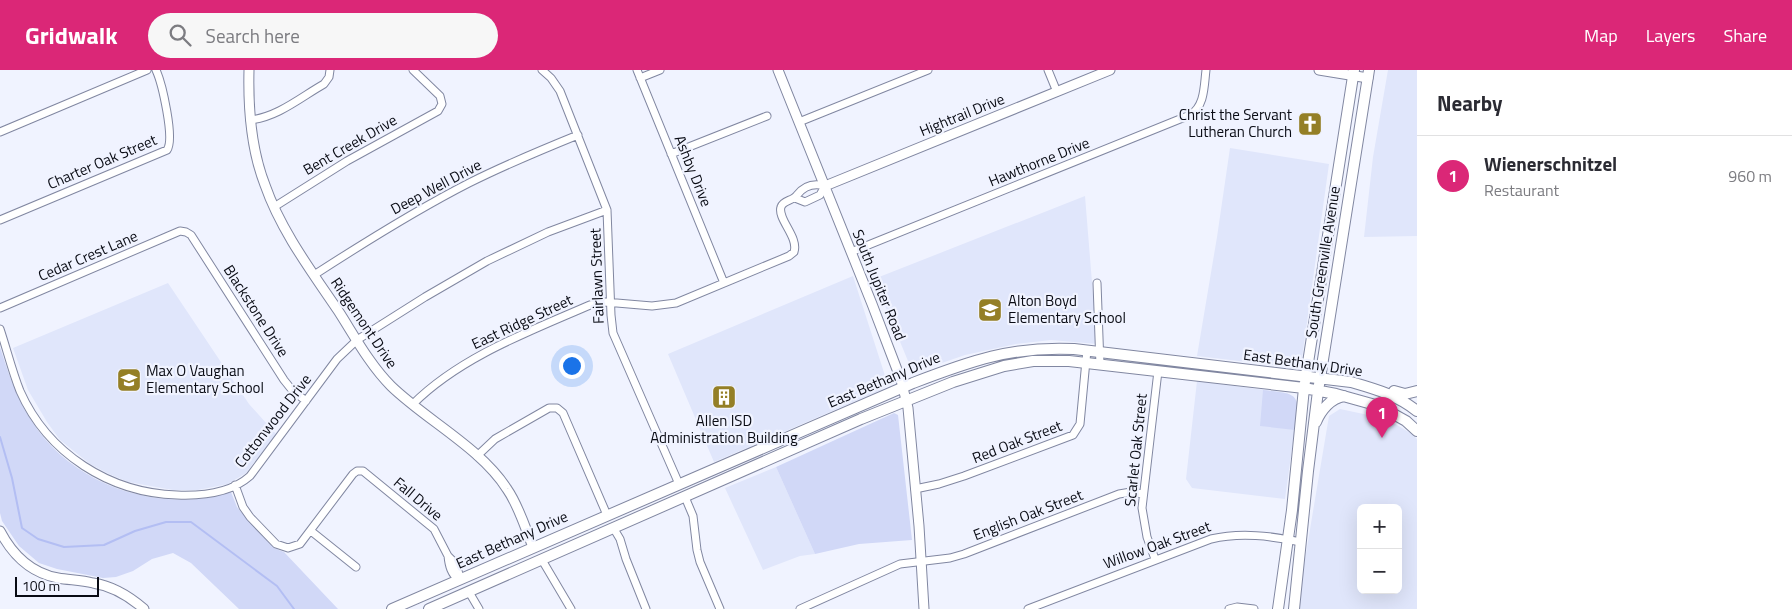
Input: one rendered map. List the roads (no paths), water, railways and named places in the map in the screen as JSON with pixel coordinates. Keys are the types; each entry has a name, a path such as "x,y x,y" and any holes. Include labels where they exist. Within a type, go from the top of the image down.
{"main road":[{"name":"South Greenville Avenue","path":"1278,609 1292,510 1304,388 1353,73"},
{"name":"South Greenville Avenue","path":"1294,609 1318,391 1368,74"},
{"path":"1331,218 1345,220"},
{"name":"East Bethany Drive","path":"392,609 787,437 957,366 988,356 1032,349 1060,348 1351,382 1391,394 1414,408"},
{"path":"1032,349 1033,361"},
{"path":"1158,372 1160,359"},
{"name":"East Bethany Drive","path":"429,609 906,401 992,369 1033,361 1069,361 1304,388 1344,396 1379,406 1402,419 1417,431"},
{"path":"1231,380 1232,368"},
{"path":"1376,390 1387,388 1406,394 1417,391"},
{"path":"1313,430 1318,418 1329,403 1335,398 1344,396"},
{"path":"1402,419 1414,408"},
{"path":"787,437 793,450"},
{"path":"679,484 685,497"},
{"path":"607,515 614,529"},
{"path":"533,547 542,560"},
{"path":"459,580 469,592"}],"street":[{"path":"0,132 147,70"},
{"name":"Charter Oak Street","path":"0,220 167,150 170,141 163,90 156,70"},
{"name":"Ridgemont Drive","path":"249,70 250,120 257,159 265,186 274,207 314,275 376,368 388,382 477,456 501,480 510,494 533,547"},
{"path":"250,120 260,119 272,114 324,84 330,70"},
{"name":"Bent Creek Drive","path":"274,207 347,161 438,112 442,104 440,96 413,70"},
{"name":"Fairlawn Street","path":"542,70 551,78 560,91 607,210 613,333 679,484"},
{"name":"Ashby Drive","path":"637,70 724,283"},
{"path":"640,78 660,70"},
{"name":"South Jupiter Road","path":"778,70 852,252 903,388 906,401 922,561 924,609"},
{"path":"799,122 928,70"},
{"path":"1048,70 1057,92"},
{"name":"Hightrail Drive","path":"794,252 795,244 780,210 783,203 795,198 801,190 815,184 825,186 1110,70"},
{"name":"Hawthorne Drive","path":"852,252 1190,115 1195,112 1201,101 1206,70"},
{"path":"1319,70 1368,74"},
{"path":"671,154 767,116"},
{"name":"Deep Well Drive","path":"314,275 392,226 469,183 578,135"},
{"name":"Hightrail Drive","path":"795,198 805,202 820,195 825,186"},
{"name":"Cottonwood Drive","path":"0,329 16,380 30,410 56,443 78,462 94,473 133,489 163,494 203,494 235,485 252,473 337,359 357,340 487,261 548,232 607,210"},
{"name":"Cedar Crest Lane","path":"0,308 180,231 186,232"},
{"name":"Blackstone Drive","path":"186,232 191,235 284,380 292,390 306,401"},
{"name":"East Ridge Street","path":"413,404 431,387 498,346 590,305 599,302 611,302 665,305 687,299 789,256 794,252"},
{"path":"1097,283 1100,365"},
{"name":"Red Oak Street","path":"915,489 964,476 1072,435 1080,424 1087,350"},
{"name":"Scarlet Oak Street","path":"1155,559 1143,518 1158,372"},
{"path":"477,456 488,445 509,431 549,408 557,408 563,413 607,515"},
{"name":"Fall Drive","path":"311,531 353,474 360,471 365,472 434,528 448,556 449,565 454,576 459,580"},
{"path":"235,485 243,507 250,517 279,546 295,547 311,531 356,567"},
{"name":"English Oak Street","path":"800,609 892,567 906,563 950,558 976,550 1118,494 1131,492 1144,494"},
{"path":"685,497 693,516 696,550 720,609"},
{"path":"614,529 620,539 646,609"},
{"path":"0,531 16,556 32,569 56,578 94,583 121,592 144,609"},
{"name":"Willow Oak Street","path":"1028,609 1155,559 1226,535 1252,535 1301,542"},
{"path":"542,560 571,609"},
{"path":"469,592 479,609"},
{"path":"1229,609 1237,607 1254,609"}],"waterway":[{"path":"0,437 12,478 22,528 38,539 64,547 104,545 135,531 166,522 191,522 277,586 294,609"}],"place":[{"name":"Christ the Servant Lutheran Church","path":"1310,124"},
{"name":"Alton Boyd Elementary School","path":"990,310"},
{"name":"Max O Vaughan Elementary School","path":"129,380"},
{"name":"Allen ISD Administration Building","path":"724,397"},
{"name":"Wienerschnitzel","path":"1382,438"}]}
